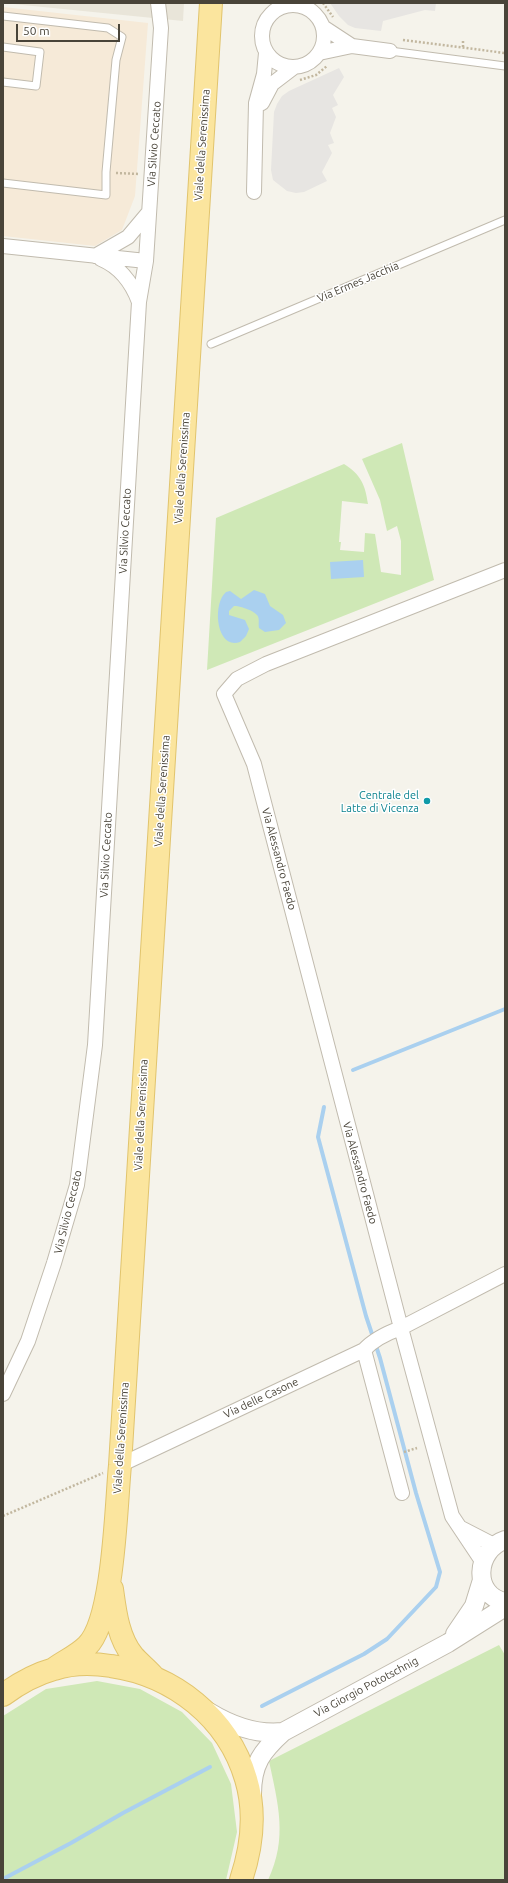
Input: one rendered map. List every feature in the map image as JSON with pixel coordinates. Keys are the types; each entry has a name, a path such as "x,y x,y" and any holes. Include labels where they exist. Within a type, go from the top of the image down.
{"main road":[{"name":"Viale della Serenissima","path":"55,1668 88,1646 99,1627 110,1580 120,1465 211,3"},
{"name":"Viale della Serenissima","path":"110,1580 118,1626 132,1656 157,1679"},
{"path":"3,1695 25,1681 55,1668 77,1665 101,1665 137,1672 157,1679 187,1696 217,1724 240,1762 246,1779 252,1808 251,1837 248,1857 240,1880"}],"street":[{"name":"Via Silvio Ceccato","path":"3,1394 28,1341 54,1263 77,1185 95,1045 139,302 146,261 150,212 161,28 158,3"},
{"path":"254,192 257,97 264,74 266,53 261,36 266,19 266,3"},
{"path":"266,19 280,7 297,4 314,13 323,27 352,46"},
{"path":"320,53 324,36 323,27"},
{"path":"256,123 263,99 267,92 282,75 293,68 308,64 320,53 352,46 390,51"},
{"path":"266,53 274,61 283,66 293,68"},
{"path":"95,256 128,237 150,212"},
{"path":"3,246 146,261"},
{"path":"95,256 113,265 127,278 139,302"},
{"name":"Via Alessandro Faedo","path":"401,1328 254,764 224,694 237,679 266,664 505,570"},
{"name":"Via delle Casone","path":"120,1465 367,1347 386,1334 401,1328 505,1274"},
{"path":"401,1328 452,1516 482,1562 487,1553 500,1543"},
{"path":"367,1347 402,1493"},
{"path":"460,1528 500,1543"},
{"name":"Via Giorgio Pototschnig","path":"448,1643 474,1606 482,1580 482,1562"},
{"path":"482,1580 486,1589 493,1596 505,1602"},
{"name":"Via Giorgio Pototschnig","path":"252,1808 252,1784 257,1761 263,1751 283,1732 448,1643 505,1607"},
{"name":"Via Giorgio Pototschnig","path":"199,1706 225,1722 238,1727 265,1733 283,1732"}],"lane":[{"path":"3,16 108,28 122,37 116,60 106,172 106,195 3,183"},
{"path":"3,48 40,52 36,86 3,82"},
{"path":"390,51 505,66"},
{"name":"Via Ermes Jacchia","path":"211,344 505,220"}],"path":[{"path":"403,40 505,53"},
{"path":"463,40 463,47"},
{"path":"299,80 316,74 331,63"},
{"path":"106,172 152,175"},
{"path":"401,1453 417,1448"},
{"path":"3,1516 120,1465"}],"shaded area":[{"path":"3,3 184,3 183,21"},
{"path":"330,3 436,3 435,11 425,10 383,21 381,31 355,28 348,25 339,16"},
{"path":"3,7 148,23 135,196 122,230 95,246 3,236"},
{"path":"339,68 344,77 333,95 338,105 332,108 336,117 330,133 334,143 328,145 332,153 322,172 327,181 304,192 296,193 287,191 273,180 271,170 274,112 277,104 282,96 289,91"}],"green space":[{"path":"402,443 434,580 207,670 216,518 344,464 358,476 364,485 368,504 342,501 339,542 341,542 340,550 364,552 365,533 375,534 381,572 401,575 401,541 397,526 387,531 380,500 362,459"},
{"path":"499,1645 505,1655 505,1880 268,1880 278,1850 279,1835 278,1806 269,1761"},
{"path":"97,1681 140,1689 182,1712 212,1743 231,1784 237,1832 226,1880 3,1880 3,1716 46,1689"}],"water":[{"path":"363,560 364,577 331,579 330,562"},
{"path":"254,590 265,594 270,606 283,615 286,623 279,630 265,632 259,628 258,616 256,613 239,606 234,606 229,611 229,615 245,620 249,629 246,636 240,642 232,643 221,633 219,624 219,606 222,598 226,592 230,591 241,599"}],"waterway":[{"path":"353,1070 505,1009"},
{"path":"262,1706 364,1654 387,1639 436,1587 440,1572 416,1493 380,1358 366,1316 318,1137 324,1107"},
{"path":"3,1879 210,1767"}],"place":[{"name":"Centrale del Latte di Vicenza","path":"427,801"}]}
